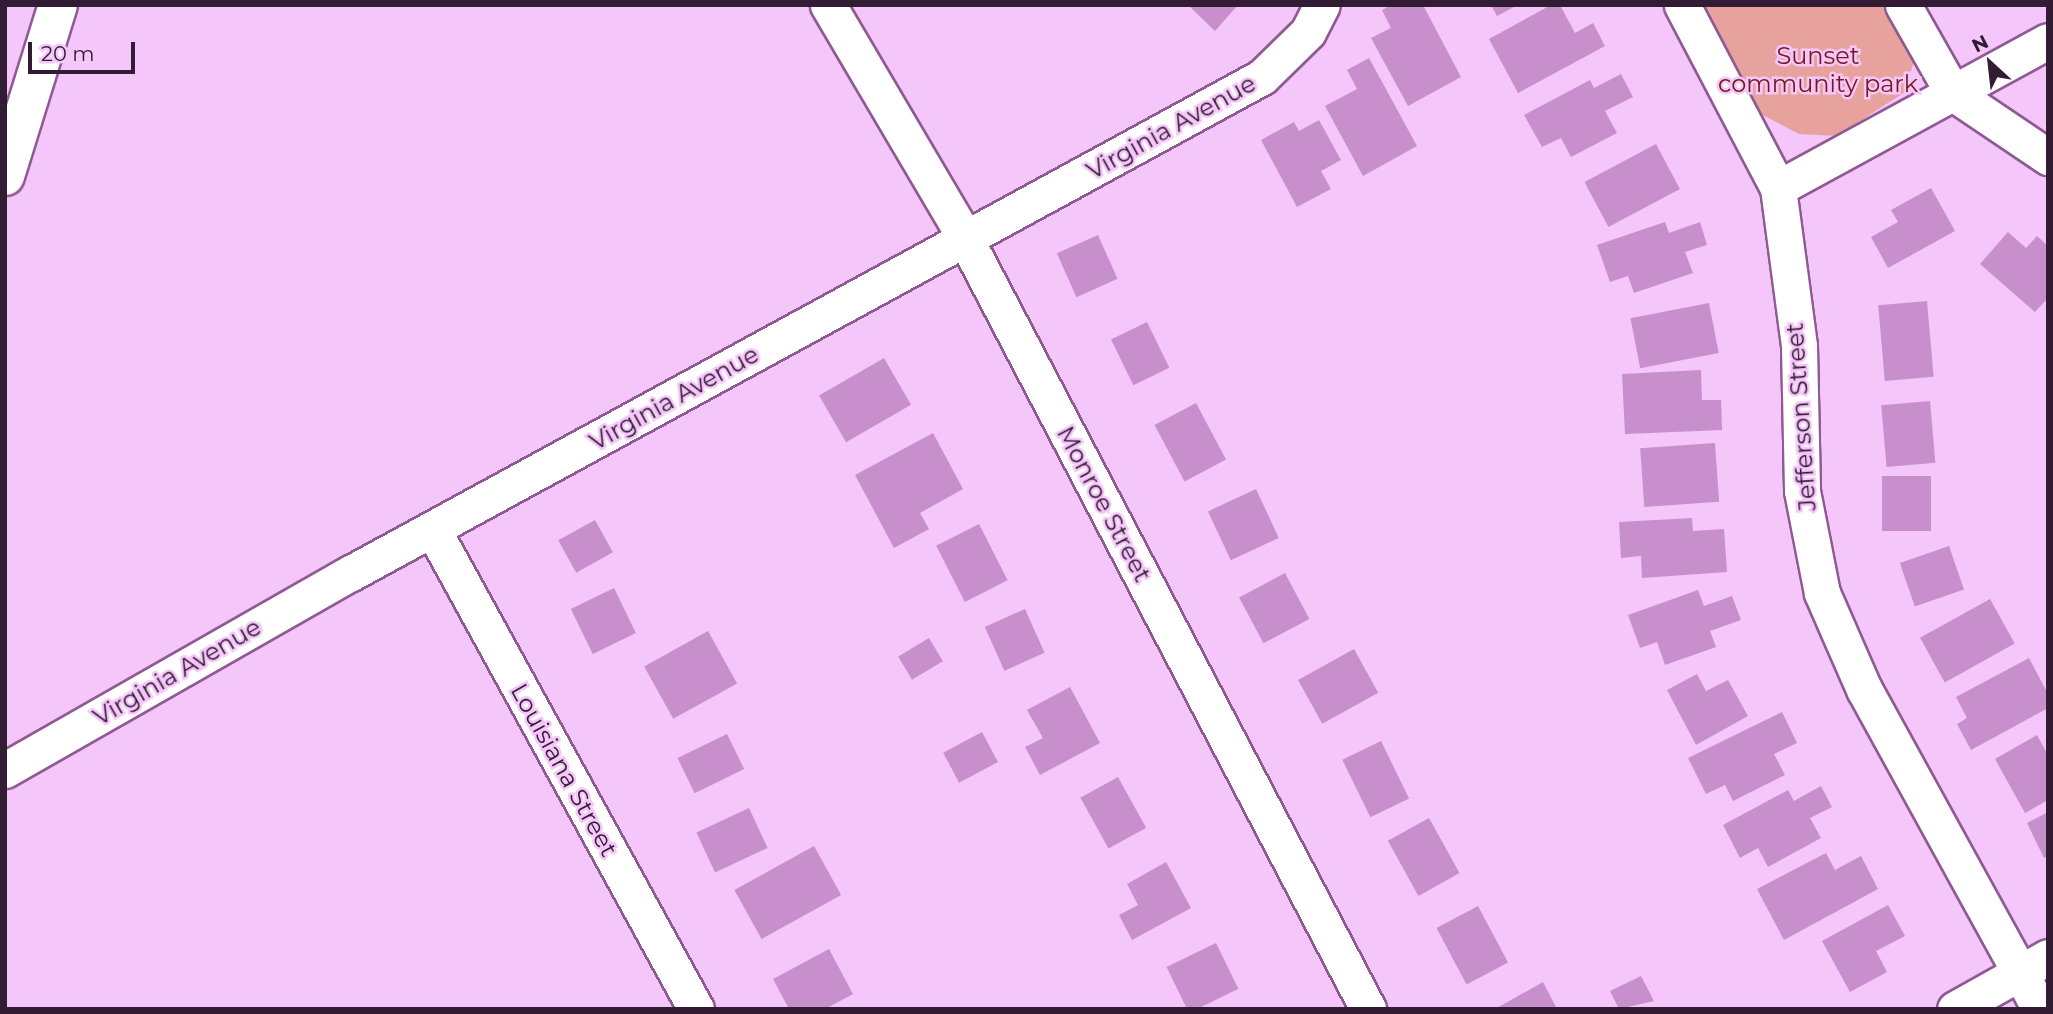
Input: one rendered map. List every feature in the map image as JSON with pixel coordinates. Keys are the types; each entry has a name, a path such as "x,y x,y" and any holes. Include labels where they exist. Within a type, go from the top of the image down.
{"street":[{"path":"5,176 58,5"},
{"name":"Monroe Street","path":"828,5 965,238 1368,1009"},
{"name":"Virginia Avenue","path":"5,771 433,530 1262,77 1308,32 1322,5"},
{"name":"Jefferson Street","path":"1682,5 1778,188 1799,346 1802,491 1822,593 1864,689 2034,965 2039,1009"},
{"path":"1903,5 1953,93 2048,157"},
{"path":"1778,188 2048,41"},
{"name":"Louisiana Street","path":"433,530 696,1009"},
{"path":"1955,1009 2034,965"}],"green space":[{"name":"Sunset community park","path":"1696,5 1894,5 1918,47 1905,92 1837,136 1799,134 1757,112"}],"building":[{"path":"1188,5 1238,5 1215,31"},
{"path":"1391,5 1423,5 1461,77 1408,106 1371,38 1391,28 1382,10"},
{"path":"1491,5 1518,5 1497,16"},
{"path":"1551,5 1560,5 1575,33 1593,23 1605,46 1518,93 1489,39"},
{"path":"1369,58 1417,146 1363,176 1325,106 1357,89 1347,70"},
{"path":"1621,74 1633,97 1605,111 1617,133 1571,157 1561,138 1542,147 1524,115 1590,80 1594,88"},
{"path":"1319,120 1341,160 1321,171 1331,189 1297,207 1261,140 1294,122 1299,131"},
{"path":"1656,144 1680,189 1608,227 1584,182"},
{"path":"1931,188 1955,231 1888,268 1871,237 1898,222 1891,210"},
{"path":"1665,222 1669,233 1700,222 1707,245 1685,252 1693,273 1634,293 1628,276 1610,282 1597,245"},
{"path":"2008,232 2026,248 2037,236 2048,246 2048,298 2035,312 1980,264"},
{"path":"1098,235 1118,279 1076,297 1057,253"},
{"path":"1927,301 1934,377 1885,381 1878,305"},
{"path":"1709,303 1719,353 1640,368 1630,318"},
{"path":"1147,322 1169,368 1133,385 1111,340"},
{"path":"884,358 911,405 846,442 819,396"},
{"path":"1701,370 1702,400 1721,400 1722,430 1625,434 1622,374"},
{"path":"1930,401 1935,463 1887,467 1881,405"},
{"path":"1196,403 1226,460 1185,482 1155,425"},
{"path":"933,433 963,489 920,513 929,529 894,548 855,475"},
{"path":"1715,443 1719,502 1644,507 1640,448"},
{"path":"1882,476 1931,476 1931,531 1882,531"},
{"path":"1256,489 1279,538 1231,560 1208,511"},
{"path":"1692,518 1693,531 1724,529 1727,572 1642,578 1641,556 1621,558 1619,522"},
{"path":"595,520 613,552 576,573 558,540"},
{"path":"979,524 1008,580 965,602 936,546"},
{"path":"1949,546 1964,589 1915,606 1900,563"},
{"path":"1285,573 1309,619 1263,643 1239,597"},
{"path":"614,588 636,633 593,654 571,609"},
{"path":"1698,590 1704,606 1732,596 1741,620 1710,631 1716,647 1665,665 1657,642 1640,648 1628,615"},
{"path":"1990,599 2015,644 1945,682 1920,638"},
{"path":"1025,609 1045,653 1004,671 985,627"},
{"path":"708,631 737,683 673,719 644,666"},
{"path":"929,638 943,661 912,680 898,657"},
{"path":"1354,649 1378,693 1322,724 1298,680"},
{"path":"2029,658 2048,694 2048,708 1971,750 1957,724 1967,718 1956,697"},
{"path":"1697,674 1706,691 1728,680 1748,716 1696,745 1667,690"},
{"path":"1070,687 1100,743 1040,775 1025,747 1043,738 1027,710"},
{"path":"1782,712 1797,743 1774,754 1785,775 1733,801 1725,785 1706,794 1688,758"},
{"path":"982,732 998,762 959,783 943,753"},
{"path":"727,734 744,769 695,793 678,758"},
{"path":"2037,735 2048,755 2048,800 2025,813 1995,759"},
{"path":"1381,741 1409,799 1370,817 1342,760"},
{"path":"1118,777 1146,828 1109,849 1080,798"},
{"path":"1821,786 1832,807 1810,818 1821,838 1768,867 1758,848 1740,858 1723,825 1788,790 1794,801"},
{"path":"749,808 768,848 715,872 696,833"},
{"path":"2048,812 2048,856 2044,858 2027,823"},
{"path":"1429,818 1460,873 1418,896 1388,841"},
{"path":"814,846 841,895 762,939 734,890"},
{"path":"1826,853 1835,870 1861,856 1878,889 1784,940 1757,889"},
{"path":"1166,862 1191,908 1132,940 1119,915 1138,905 1127,884"},
{"path":"1888,905 1905,936 1876,951 1887,972 1850,992 1822,941"},
{"path":"1478,906 1508,963 1467,985 1437,928"},
{"path":"1216,943 1238,989 1197,1009 1187,1009 1167,967"},
{"path":"829,949 853,994 825,1009 789,1009 773,979"},
{"path":"1641,976 1654,1001 1619,1009 1610,991"},
{"path":"1543,982 1557,1009 1495,1009"}]}
